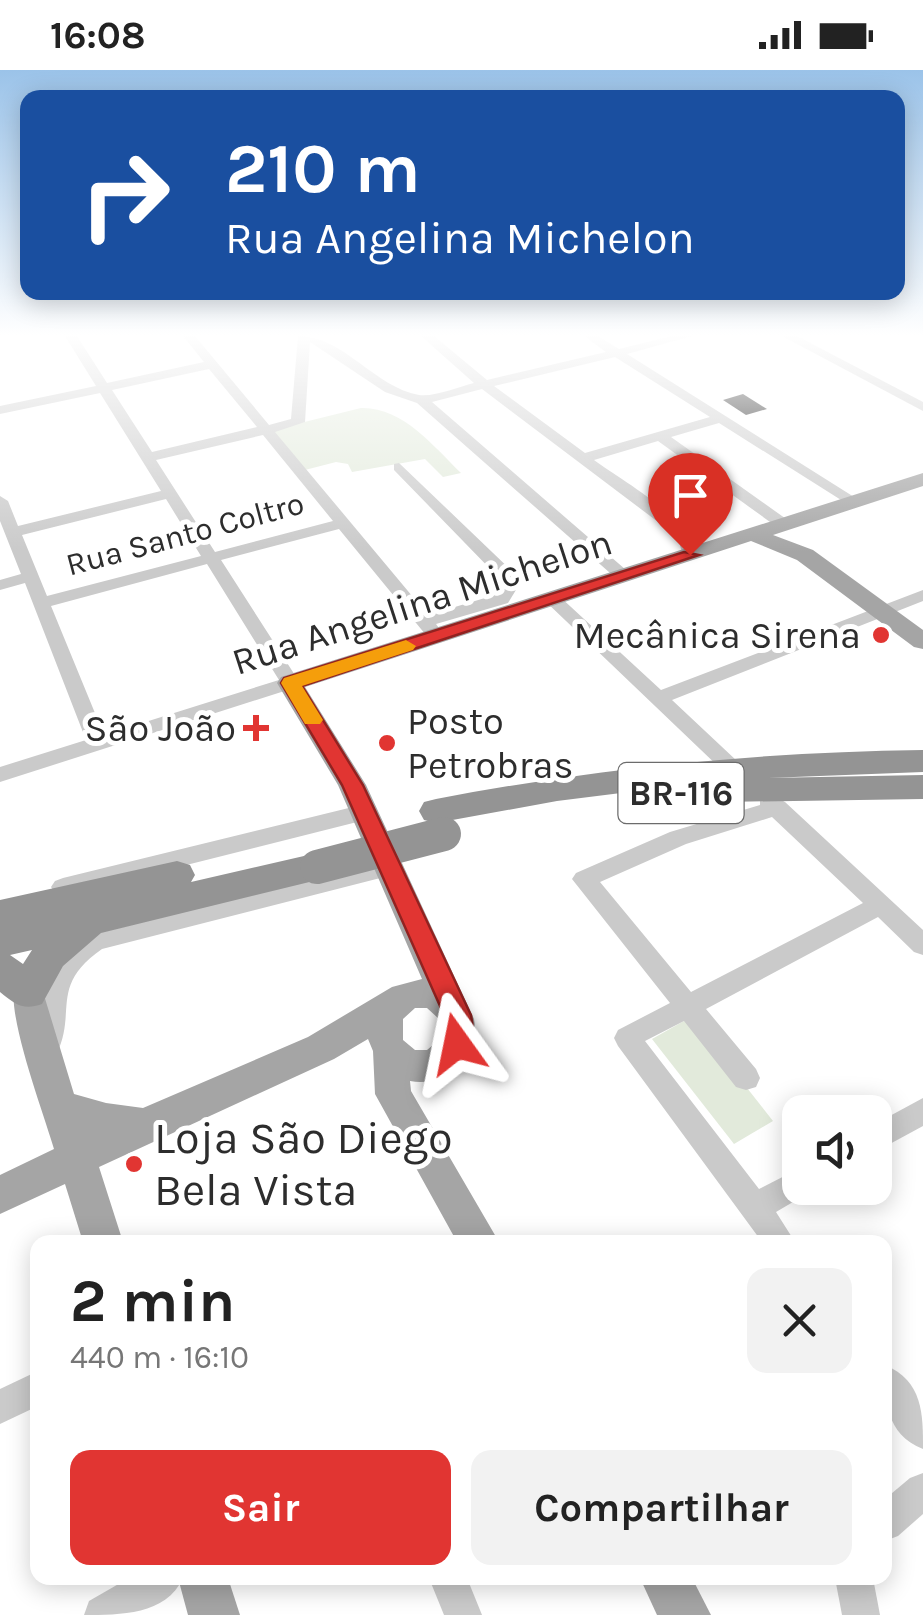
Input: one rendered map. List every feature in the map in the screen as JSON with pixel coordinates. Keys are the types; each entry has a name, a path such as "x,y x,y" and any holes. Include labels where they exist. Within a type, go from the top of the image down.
{"highway":[{"name":"BR-116","path":"0,942 440,823 631,798 754,788 923,761"},
{"name":"BR-116","path":"754,788 923,788"},
{"name":"BR-116","path":"0,915 314,856"},
{"path":"14,980 71,936 106,916"}],"main road":[{"name":"Rua Angelina Michelon","path":"290,683 430,629 552,599 923,479"},
{"path":"901,486 923,500"},
{"path":"752,534 805,554 923,642"},
{"path":"290,683 365,812 460,1024 457,1044 432,1063 417,1085 408,1117"},
{"path":"423,941 397,1004 382,1024 393,1094 475,1235"},
{"path":"14,980 62,1107 101,1235"},
{"path":"0,1196 321,1048 397,1004 422,996 451,1007"},
{"path":"321,1048 387,1048 409,1063 432,1063"},
{"path":"62,1107 106,1121 146,1126"},
{"path":"205,1585 214,1615"},
{"path":"669,1585 685,1615"}],"street":[{"path":"119,408 290,683"},
{"path":"249,408 430,629 502,599 510,584 507,576 399,466"},
{"path":"150,457 293,424 301,418 302,408"},
{"path":"431,408 624,576"},
{"path":"520,408 672,525 688,541 690,555"},
{"path":"708,408 854,502"},
{"path":"584,458 724,418"},
{"path":"660,436 783,524"},
{"path":"15,532 172,493"},
{"path":"0,501 98,744"},
{"name":"Rua Santo Coltro","path":"42,603 342,523"},
{"path":"672,525 694,537 720,544"},
{"path":"0,585 32,576"},
{"path":"656,699 923,595"},
{"path":"552,599 923,945"},
{"name":"Rua Angelina Michelon","path":"0,775 290,683"},
{"path":"746,1078 584,879 678,838 754,788"},
{"path":"0,902 365,812"},
{"path":"47,1064 51,1001 60,974 80,950 95,941 388,868"},
{"path":"775,1235 627,1038 880,906"},
{"path":"892,1129 923,1112"},
{"path":"754,1208 782,1192"},
{"path":"892,1391 923,1432"},
{"path":"0,1407 30,1392"},
{"path":"892,1517 923,1491"},
{"path":"103,1615 152,1585"},
{"path":"451,1585 463,1615"},
{"path":"855,1585 861,1615"}],"green space":[{"path":"361,408 376,409 404,421 461,473 443,477 425,459 352,472 348,464 336,462 301,471 268,431"},
{"path":"691,1017 773,1121 734,1144 652,1039"}],"building":[{"path":"735,408 767,409 746,415"}],"slow traffic":[{"path":"313,720 290,683 406,646"}],"place":[{"name":"Mecânica Sirena","path":"881,635"},
{"name":"São João","path":"256,728"},
{"name":"Posto Petrobras","path":"387,743"},
{"name":"Loja São Diego Bela Vista","path":"134,1164"}],"route":[{"path":"457,1044 458,1015 392,878 377,837 352,785 290,683 690,555"}]}
